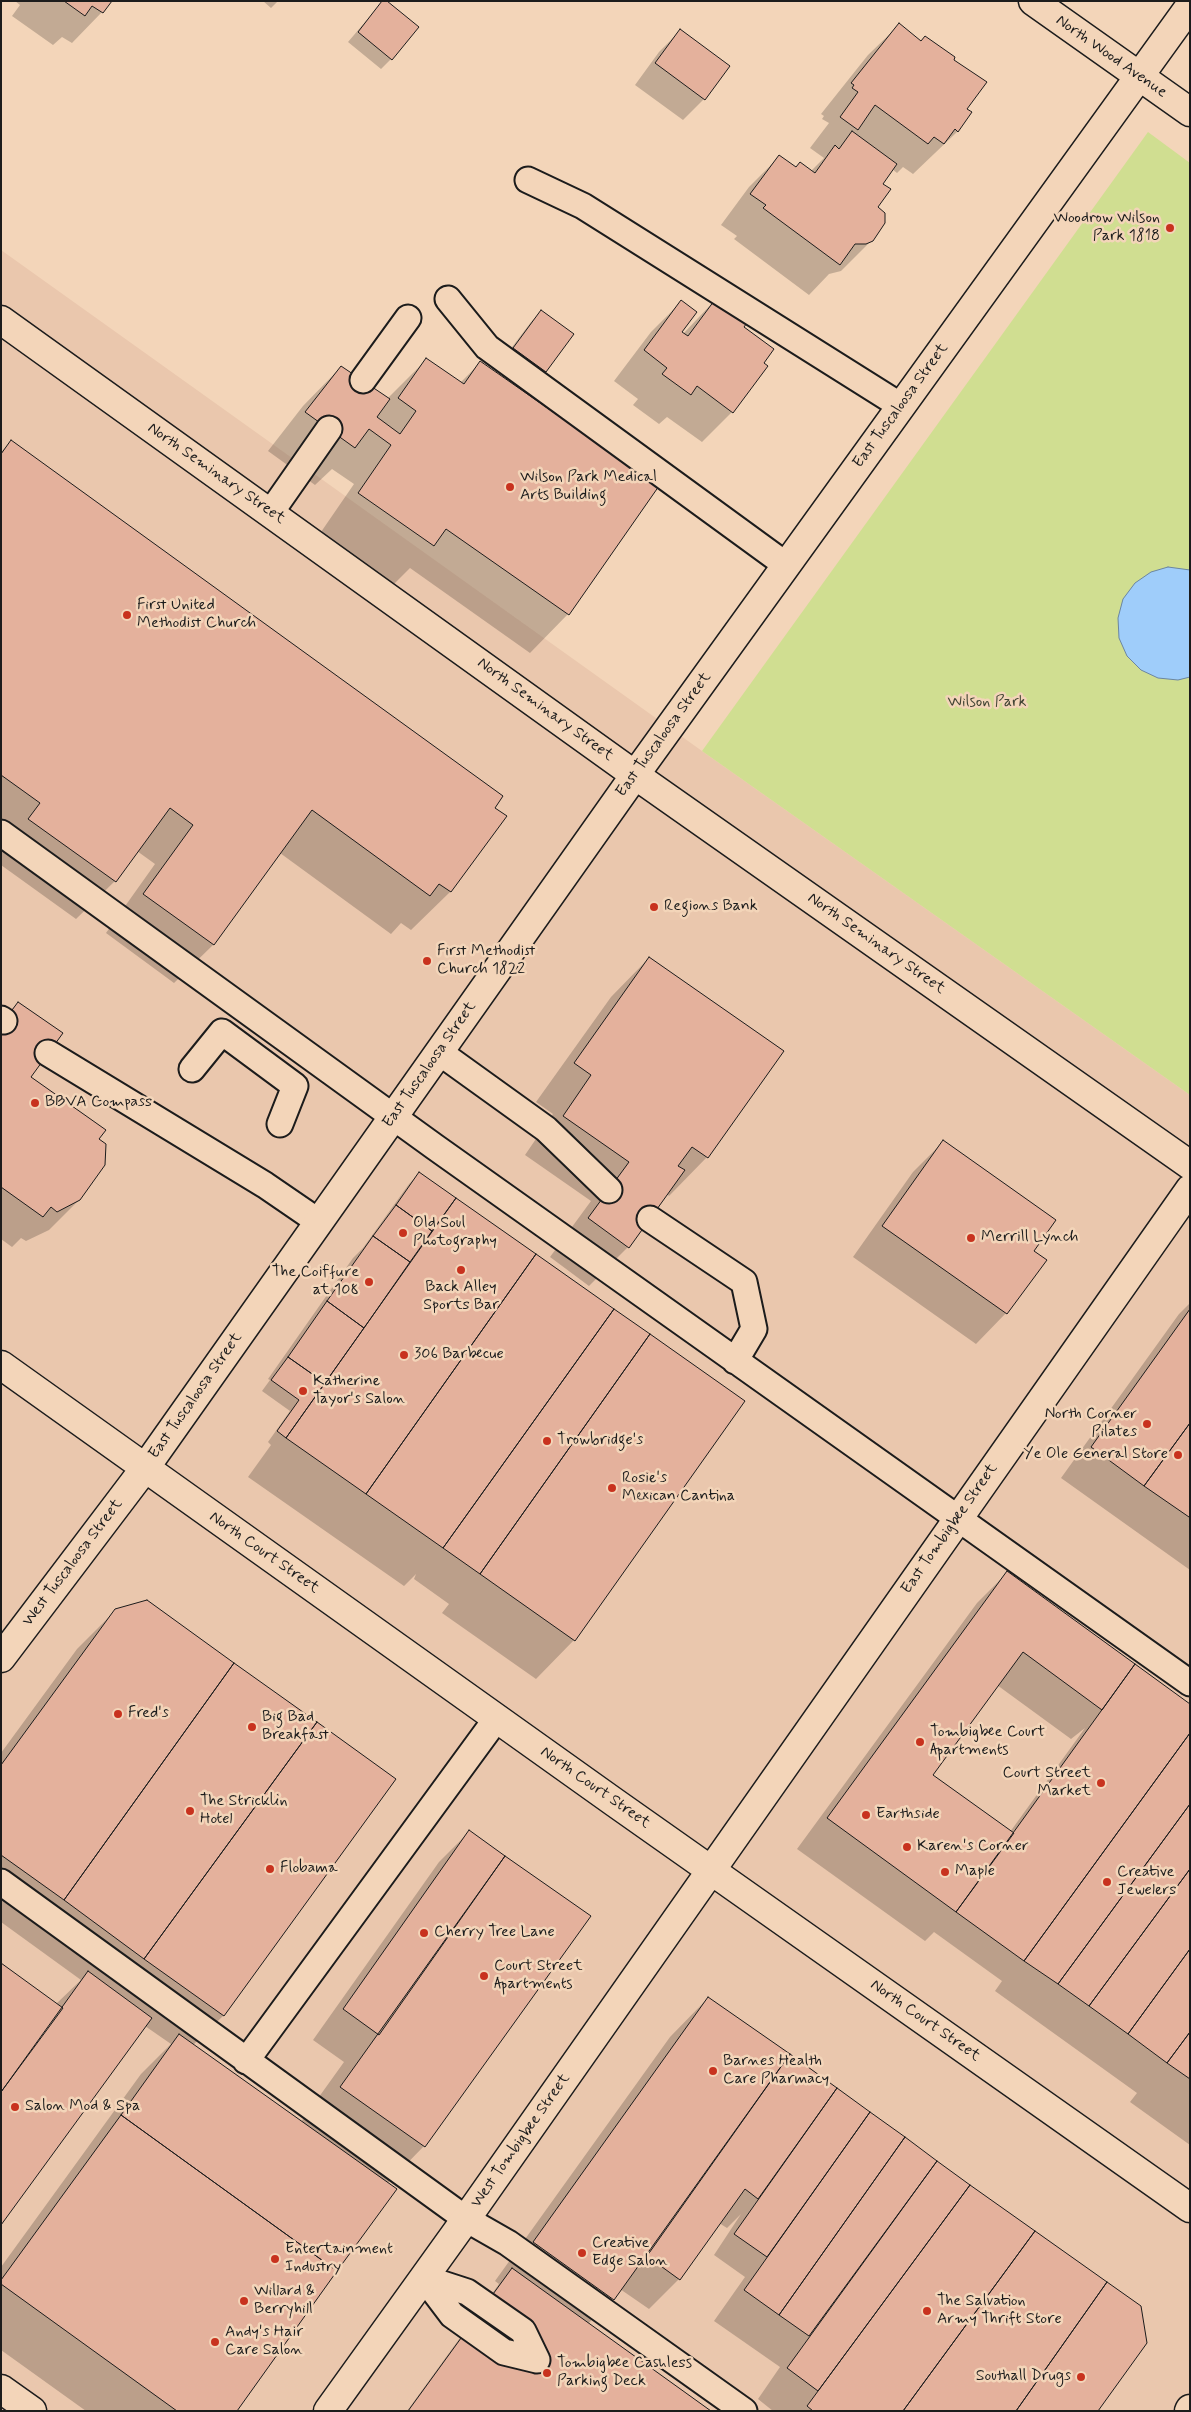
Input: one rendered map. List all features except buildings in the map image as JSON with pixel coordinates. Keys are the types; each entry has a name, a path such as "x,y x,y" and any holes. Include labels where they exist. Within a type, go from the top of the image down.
{"street":[{"name":"North Wood Avenue","path":"1033,1 1190,112"},
{"name":"East Tuscaloosa Street","path":"145,1468 635,774 1190,6"},
{"name":"North Seminary Street","path":"1,320 635,774 1190,1165"},
{"name":"East Tombigbee Street","path":"710,1870 1190,1189"},
{"name":"North Court Street","path":"1,1365 710,1870 1190,2208"},
{"name":"West Tuscaloosa Street","path":"1,1658 145,1468"},
{"name":"West Tombigbee Street","path":"328,2411 466,2219 710,1870"},
{"path":"1,2389 32,2411"}],"lane":[{"path":"528,180 584,206 901,406"},
{"path":"448,299 487,347 786,565"},
{"path":"363,380 408,318"},
{"path":"271,512 329,429"},
{"path":"1,833 735,1361 1190,1683"},
{"path":"192,1070 222,1032 295,1086 280,1124"},
{"path":"439,1052 546,1129 609,1190"},
{"path":"48,1054 265,1185 319,1222"},
{"path":"650,1219 744,1282 754,1329 735,1361"},
{"path":"246,2061 497,1718"},
{"path":"1,1882 466,2219 508,2243 744,2411"}],"shaded area":[{"path":"1,250 702,751 1190,1095 1190,2411 1,2411"}],"green space":[{"name":"Wilson Park","path":"1148,132 1190,163 1190,1095 702,751"}],"water":[{"path":"1168,567 1190,570 1190,677 1178,680 1158,678 1141,670 1127,656 1119,638 1118,618 1123,599 1135,583 1151,572"}],"place":[{"name":"Woodrow Wilson Park 1818","path":"1170,228"},
{"name":"Wilson Park Medical Arts Building","path":"510,487"},
{"name":"First United Methodist Church","path":"127,615"},
{"name":"Regions Bank","path":"654,907"},
{"name":"First Methodist Church 1822","path":"427,961"},
{"name":"BBVA Compass","path":"35,1103"},
{"name":"Old Soul Photography","path":"403,1233"},
{"name":"Merrill Lynch","path":"971,1238"},
{"name":"Back Alley Sports Bar","path":"461,1270"},
{"name":"The Coiffure at 108","path":"369,1282"},
{"name":"306 Barbecue","path":"404,1355"},
{"name":"Katherine Tayor's Salon","path":"303,1391"},
{"name":"North Corner Pilates","path":"1147,1424"},
{"name":"Trowbridge's","path":"547,1441"},
{"name":"Ye Ole General Store","path":"1178,1455"},
{"name":"Rosie's Mexican Cantina","path":"612,1488"},
{"name":"Fred's","path":"118,1714"},
{"name":"Big Bad Breakfast","path":"252,1727"},
{"name":"Tombigbee Court Apartments","path":"920,1742"},
{"name":"Court Street Market","path":"1101,1783"},
{"name":"The Stricklin Hotel","path":"190,1811"},
{"name":"Earthside","path":"866,1815"},
{"name":"Karen's Corner","path":"907,1847"},
{"name":"Flobama","path":"270,1869"},
{"name":"Maple","path":"945,1872"},
{"name":"Creative Jewelers","path":"1107,1882"},
{"name":"Cherry Tree Lane","path":"424,1933"},
{"name":"Court Street Apartments","path":"484,1976"},
{"name":"Barnes Health Care Pharmacy","path":"713,2071"},
{"name":"Salon Mod & Spa","path":"15,2107"},
{"name":"Creative Edge Salon","path":"582,2253"},
{"name":"Entertainment Industry","path":"275,2259"},
{"name":"Willard & Berryhill","path":"244,2301"},
{"name":"The Salvation Army Thrift Store","path":"927,2311"},
{"name":"Andy's Hair Care Salon","path":"215,2342"},
{"name":"Tombigbee Cashless Parking Deck","path":"547,2373"},
{"name":"Southall Drugs","path":"1081,2377"}]}
